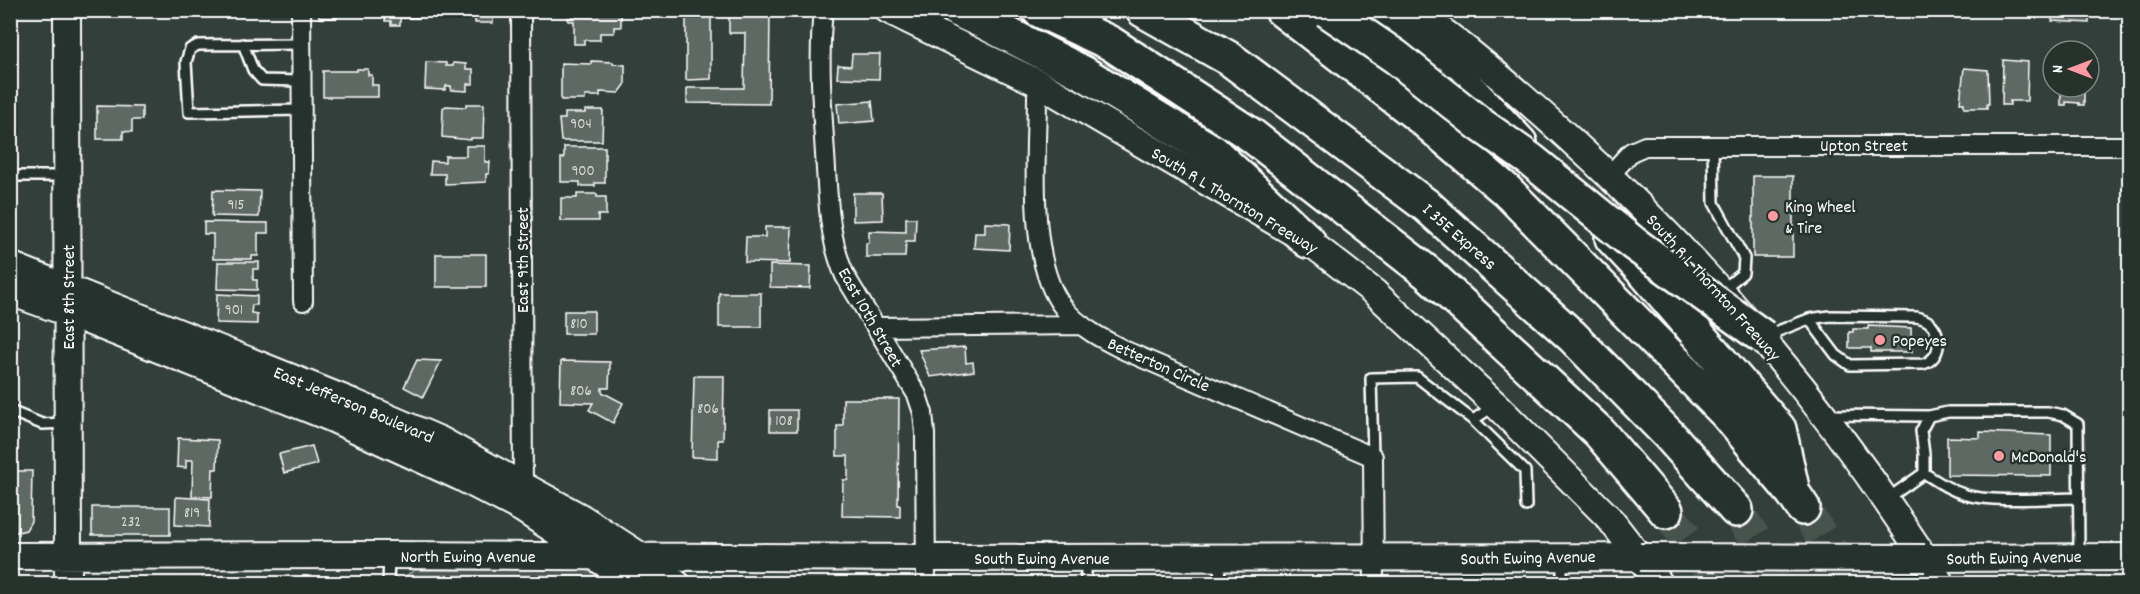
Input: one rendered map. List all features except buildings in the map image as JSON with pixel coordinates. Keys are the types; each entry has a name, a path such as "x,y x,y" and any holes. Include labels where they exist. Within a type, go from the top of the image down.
{"highway":[{"path":"958,10 1085,74 1213,152 1308,241"},
{"path":"1039,10 1110,43 1251,135 1430,274 1599,432 1666,511"},
{"name":"I 35E Express","path":"1143,10 1230,59 1427,206 1572,336 1669,435 1736,510"},
{"path":"1282,10 1424,120 1507,191 1727,414 1798,501 1779,429 1646,274 1443,62 1369,10"},
{"path":"1327,10 1396,57 1481,125 1531,160 1633,243 1763,337"}],"main road":[{"name":"East 8th Street","path":"67,10 68,584"},
{"name":"South R L Thornton Freeway","path":"888,10 1040,84 1308,241 1374,292 1496,405 1609,518 1660,584"},
{"name":"South R L Thornton Freeway","path":"1413,10 1493,70 1610,176 1722,290 1826,415 1887,499 1941,584"},
{"name":"East Jefferson Boulevard","path":"10,265 68,300 296,392 440,440 582,518 642,557 677,584"},
{"name":"East Jefferson Boulevard","path":"10,292 68,300"},
{"name":"East Jefferson Boulevard","path":"296,392 331,418 460,477 522,509 636,584"},
{"name":"North Ewing Avenue","path":"10,556 389,555 926,558"},
{"name":"South Ewing Avenue","path":"926,558 1086,558 1219,571 1374,571 1562,557 2130,557"}],"street":[{"path":"300,10 303,301"},
{"name":"East 9th Street","path":"521,10 522,509"},
{"name":"East 10th Street","path":"823,10 819,72 830,226 836,257 845,276 917,395 923,413 926,584"},
{"name":"Betterton Circle","path":"1040,84 1037,96 1036,223 1042,257 1050,282 1062,306 1082,325 1103,340 1372,457"},
{"name":"Upton Street","path":"1610,176 1631,152 1645,146 2130,146"},
{"path":"876,327 1082,325"},
{"path":"1372,457 1374,571"}],"lane":[{"path":"243,44 253,70 262,80 301,81"},
{"path":"301,44 198,45 190,49 186,62 189,112 301,110"},
{"path":"1713,145 1714,203 1744,258 1743,273 1722,290"},
{"path":"10,176 68,176"},
{"path":"1763,337 1809,319 1830,316 1916,317 1928,321 1936,330 1937,353 1930,362 1923,364 1865,366 1850,364 1836,355 1809,319"},
{"path":"10,361 10,381"},
{"path":"1372,457 1371,378 1417,377 1473,420 1525,471 1526,507"},
{"path":"1473,420 1496,405"},
{"path":"10,411 42,424 68,423"},
{"path":"1826,415 1929,416 1948,412 2049,412 2062,415 2078,424 2079,557"},
{"path":"1924,473 1921,431 1929,416"},
{"path":"1887,499 1924,473"},
{"path":"1924,473 1948,488 1968,496 2003,499 2079,498"},
{"path":"388,584 389,555"},
{"path":"1562,557 1562,584"},
{"path":"1086,558 1086,584"}],"shaded area":[{"path":"88,575 594,579 599,583 88,584"}],"green space":[{"path":"415,570 585,570 593,571 599,576 405,576"},
{"path":"2021,579 2129,579 2130,583 2006,583"},
{"path":"406,580 592,582 592,583 400,583"}],"tunnel":[{"path":"1803,508 1854,584"},
{"path":"1736,510 1785,584"},
{"path":"1666,511 1721,584"}],"place":[{"name":"King Wheel & Tire","path":"1773,216"},
{"name":"Popeyes","path":"1880,340"},
{"name":"McDonald's","path":"1999,456"}]}
